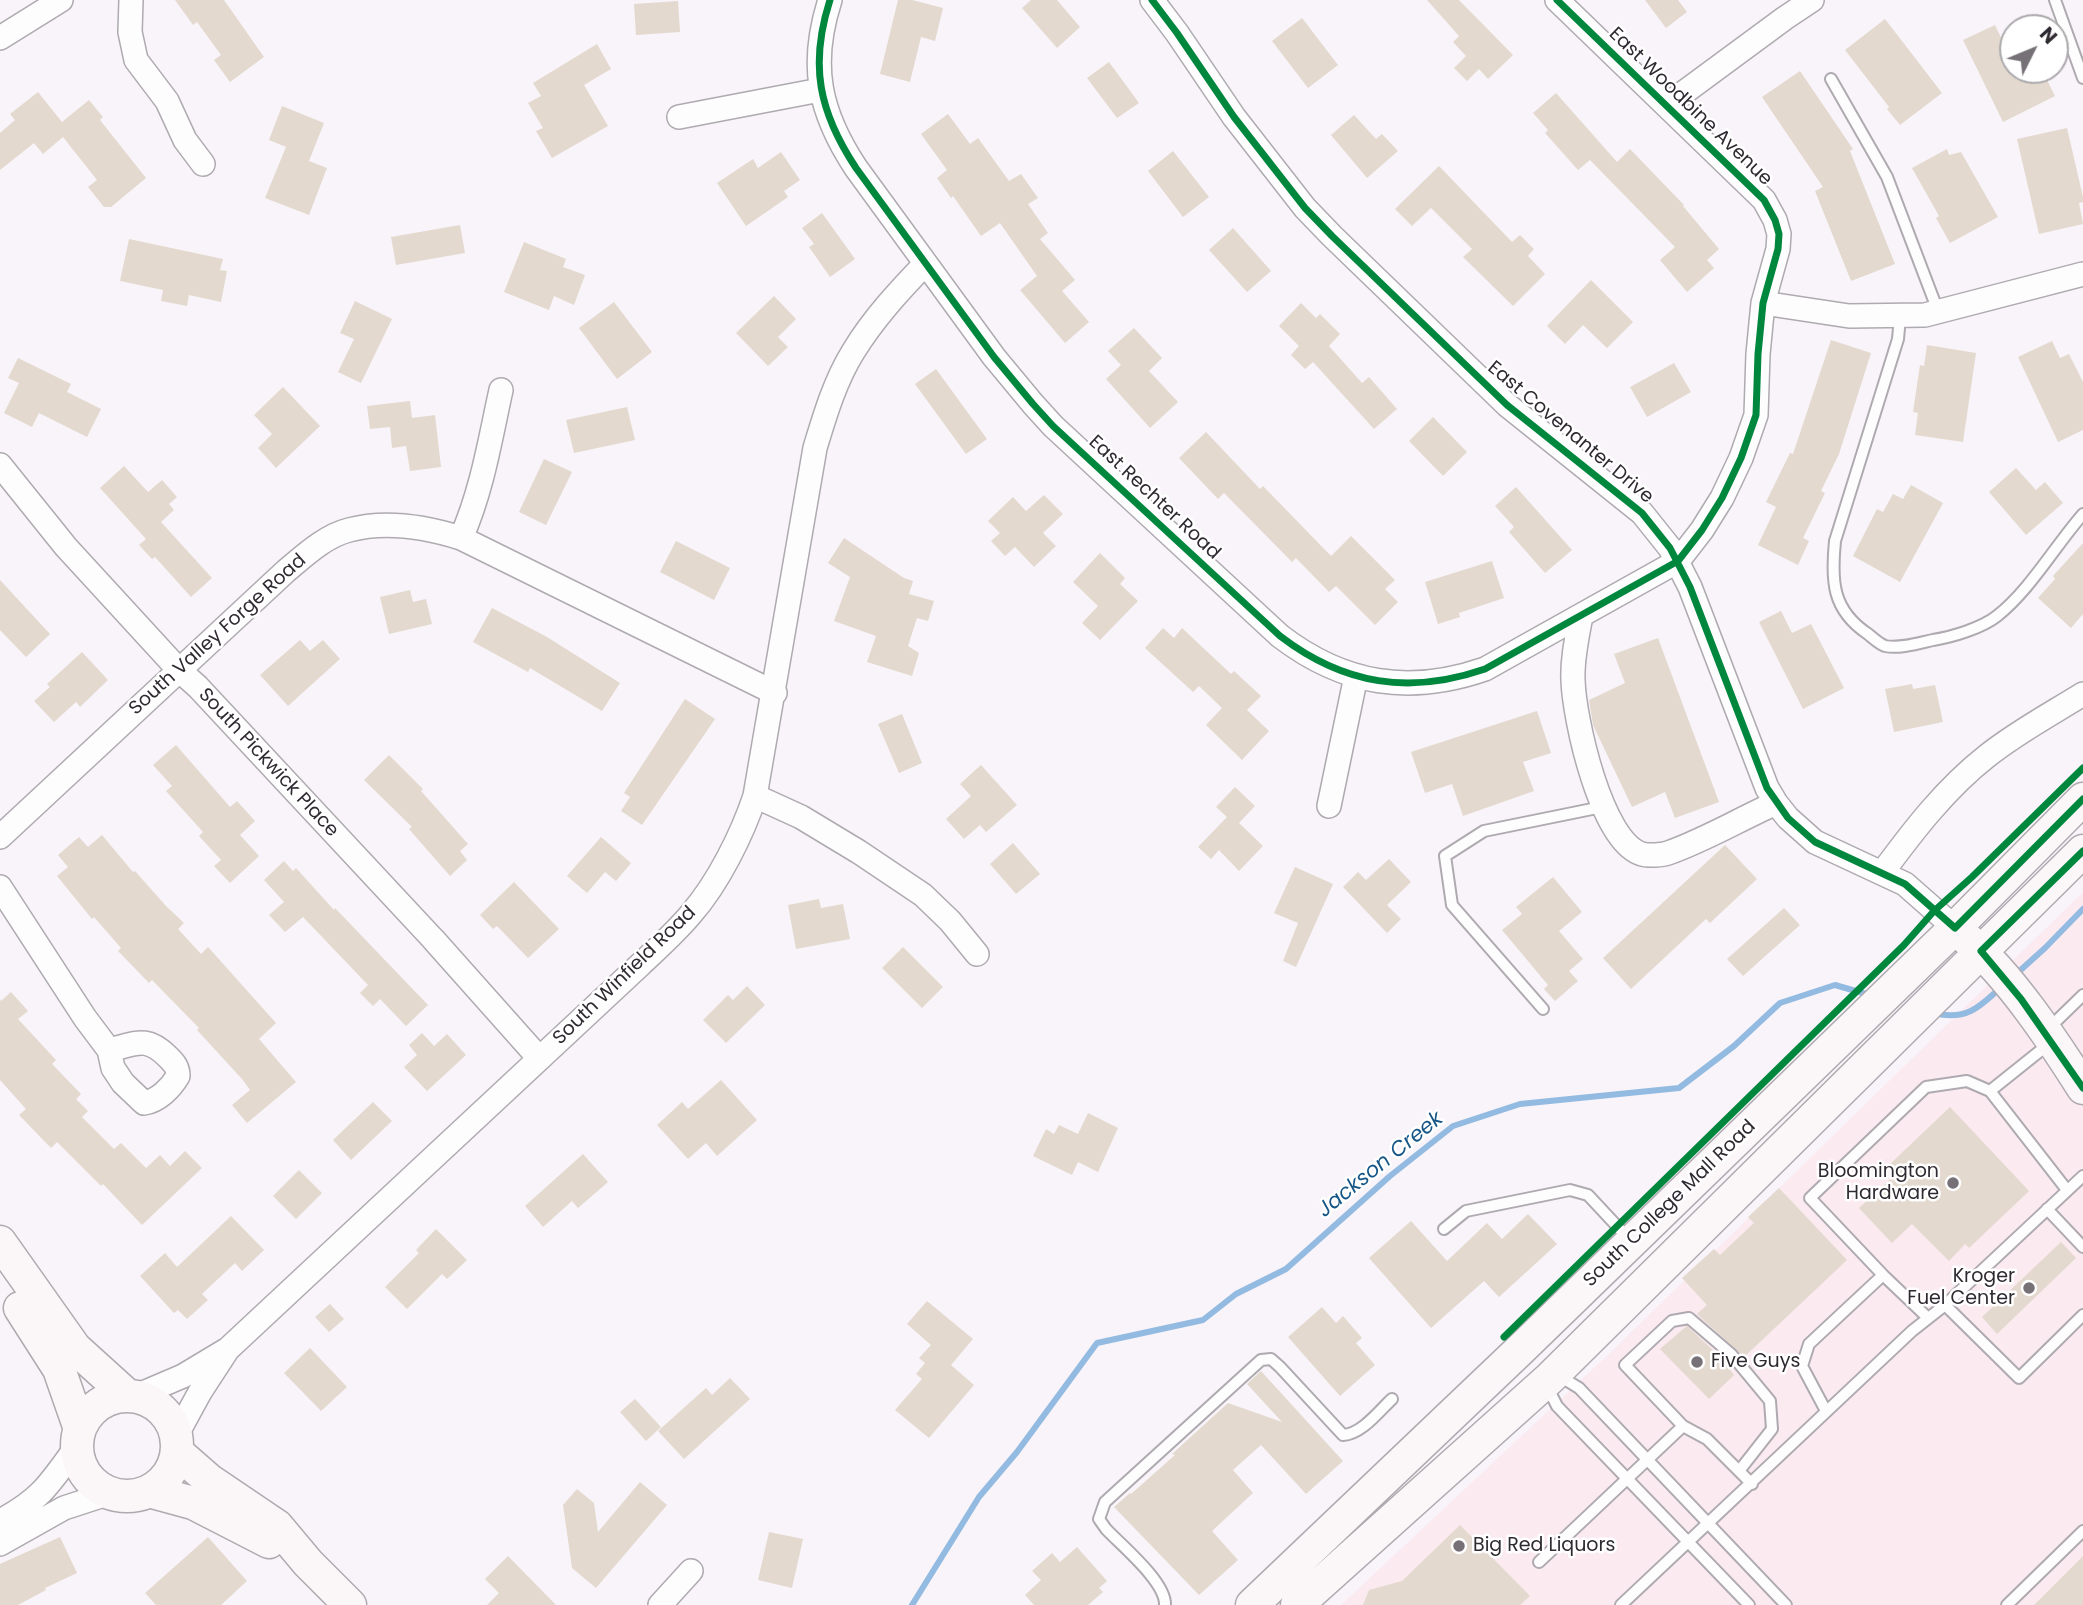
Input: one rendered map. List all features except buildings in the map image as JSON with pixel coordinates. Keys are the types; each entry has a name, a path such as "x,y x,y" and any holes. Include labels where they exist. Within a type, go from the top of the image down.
{"main road":[{"name":"South College Mall Road","path":"1252,1605 1522,1348 1955,928 2083,799"},
{"name":"South College Mall Road","path":"1297,1605 1550,1378 1944,988 1989,960 2083,851"},
{"name":"East Covenanter Drive","path":"1955,928 1989,960 2017,994 2083,1088"},
{"path":"0,1242 75,1348 132,1396"},
{"path":"0,1269 16,1301 59,1369 84,1471 95,1484 110,1493 130,1496 149,1491 170,1471 177,1444"},
{"path":"1522,1348 1550,1378"},
{"path":"78,1438 87,1415 99,1404 113,1397 132,1396 152,1402 165,1413 177,1444 209,1480 276,1526 350,1605"},
{"path":"149,1491 193,1503 308,1563"}],"street":[{"path":"0,38 61,0"},
{"path":"131,0 130,32 136,60 167,101 185,140 203,164"},
{"name":"East Rechter Road","path":"830,0 818,54 820,90 829,121 842,146 925,264 1006,373 1053,426 1280,636 1320,663 1356,676 1401,684 1458,678 1511,656 1678,561"},
{"name":"East Covenanter Drive","path":"1152,0 1266,159 1332,236 1507,405 1633,505 1661,535 1678,561 1767,788 1793,824 1815,842 1905,884 1955,928"},
{"name":"East Woodbine Avenue","path":"1557,0 1764,200 1779,234 1778,249 1763,303 1753,428 1722,498 1678,561"},
{"path":"1667,106 1812,0"},
{"path":"679,117 820,90"},
{"name":"South Winfield Road","path":"132,1396 183,1376 228,1349 641,964 704,899 748,818 755,796 775,693 815,448 826,409 852,352 866,331 886,305 925,264"},
{"path":"1763,303 1849,316 1900,317 1938,312 2083,274"},
{"path":"461,538 471,516 480,483 501,390"},
{"name":"South Pickwick Place","path":"0,465 66,547 432,939 539,1058"},
{"name":"South Valley Forge Road","path":"0,837 286,571 305,555 338,535 362,528 395,526 437,531 461,538 775,693"},
{"path":"1581,616 1575,645 1573,681 1582,741 1602,807 1622,840 1641,854 1665,854 1776,803"},
{"path":"1329,806 1356,676"},
{"path":"1882,873 1922,821 1970,770 2008,741 2083,694"},
{"path":"755,796 801,817 923,895 950,921 976,954"},
{"path":"0,887 85,1018 109,1050"},
{"name":"South Winfield Road","path":"177,1444 200,1392 228,1349"},
{"path":"0,1521 22,1510 43,1492 78,1438"},
{"path":"0,1544 64,1508 110,1493"},
{"path":"660,1605 691,1571"}],"lane":[{"path":"2055,0 2083,78"},
{"path":"1831,79 1887,177 1938,312"},
{"path":"1900,317 1898,339 1835,541 1832,572 1842,611 1860,629 1884,646 1950,637 1995,618 2017,597 2083,514"},
{"path":"1543,1009 1452,905 1445,856 1484,831 1602,807"},
{"path":"1990,1091 2049,1037 2083,995"},
{"path":"1927,1317 1810,1198 1926,1087 1967,1081 1990,1091 2067,1190"},
{"path":"1621,1605 1927,1317 1945,1305 2083,1176"},
{"path":"1444,1229 1466,1211 1570,1190 1588,1195 1631,1241"},
{"path":"2047,1209 2083,1247"},
{"path":"1826,1411 1802,1366 1809,1344 1883,1275"},
{"path":"1945,1305 2019,1378 2083,1315"},
{"path":"1738,1471 1772,1429 1770,1401 1731,1354 1689,1318 1672,1321 1625,1364 1683,1426 1707,1438 1738,1471 1752,1484"},
{"path":"1165,1605 1160,1586 1106,1529 1099,1519 1099,1513 1105,1502 1261,1360 1271,1359 1343,1435 1351,1435 1392,1399"},
{"path":"1749,1605 1557,1406 1550,1392 1550,1378 1566,1380 1579,1388 1786,1605"},
{"path":"1539,1562 1683,1426"},
{"path":"2007,1605 2083,1531"}],"shaded area":[{"path":"2083,892 2083,1605 1341,1605 1610,1353"}],"waterway":[{"name":"Jackson Creek","path":"2014,976 2083,909"},
{"name":"Jackson Creek","path":"912,1605 979,1497 1017,1452 1097,1343 1203,1320 1236,1294 1286,1269 1390,1176 1453,1126 1520,1104 1679,1088 1734,1046 1780,1003 1835,985 1873,996"},
{"name":"Jackson Creek","path":"1934,1013 1954,1015 1971,1011 2000,988"}],"cycle path":[{"path":"830,0 820,46 819,67 826,107 843,147 994,357 1033,404 1053,426 1280,636 1304,653 1353,675 1404,683 1430,682 1485,669 1678,561 1722,498 1741,458 1756,415 1763,303 1778,249 1779,234 1775,220 1764,200 1557,0"},
{"path":"1152,0 1234,117 1305,208 1507,405 1642,513 1670,548 1690,587 1767,788 1788,818 1815,842 1905,884 1955,928 2083,799"},
{"path":"1504,1337 1904,945 1934,911 2083,768"},
{"path":"2083,851 1981,951 2021,999 2083,1088"}],"place":[{"name":"Bloomington Hardware","path":"1953,1183"},
{"name":"Kroger Fuel Center","path":"2029,1288"},
{"name":"Five Guys","path":"1697,1362"},
{"name":"Big Red Liquors","path":"1459,1546"}]}
